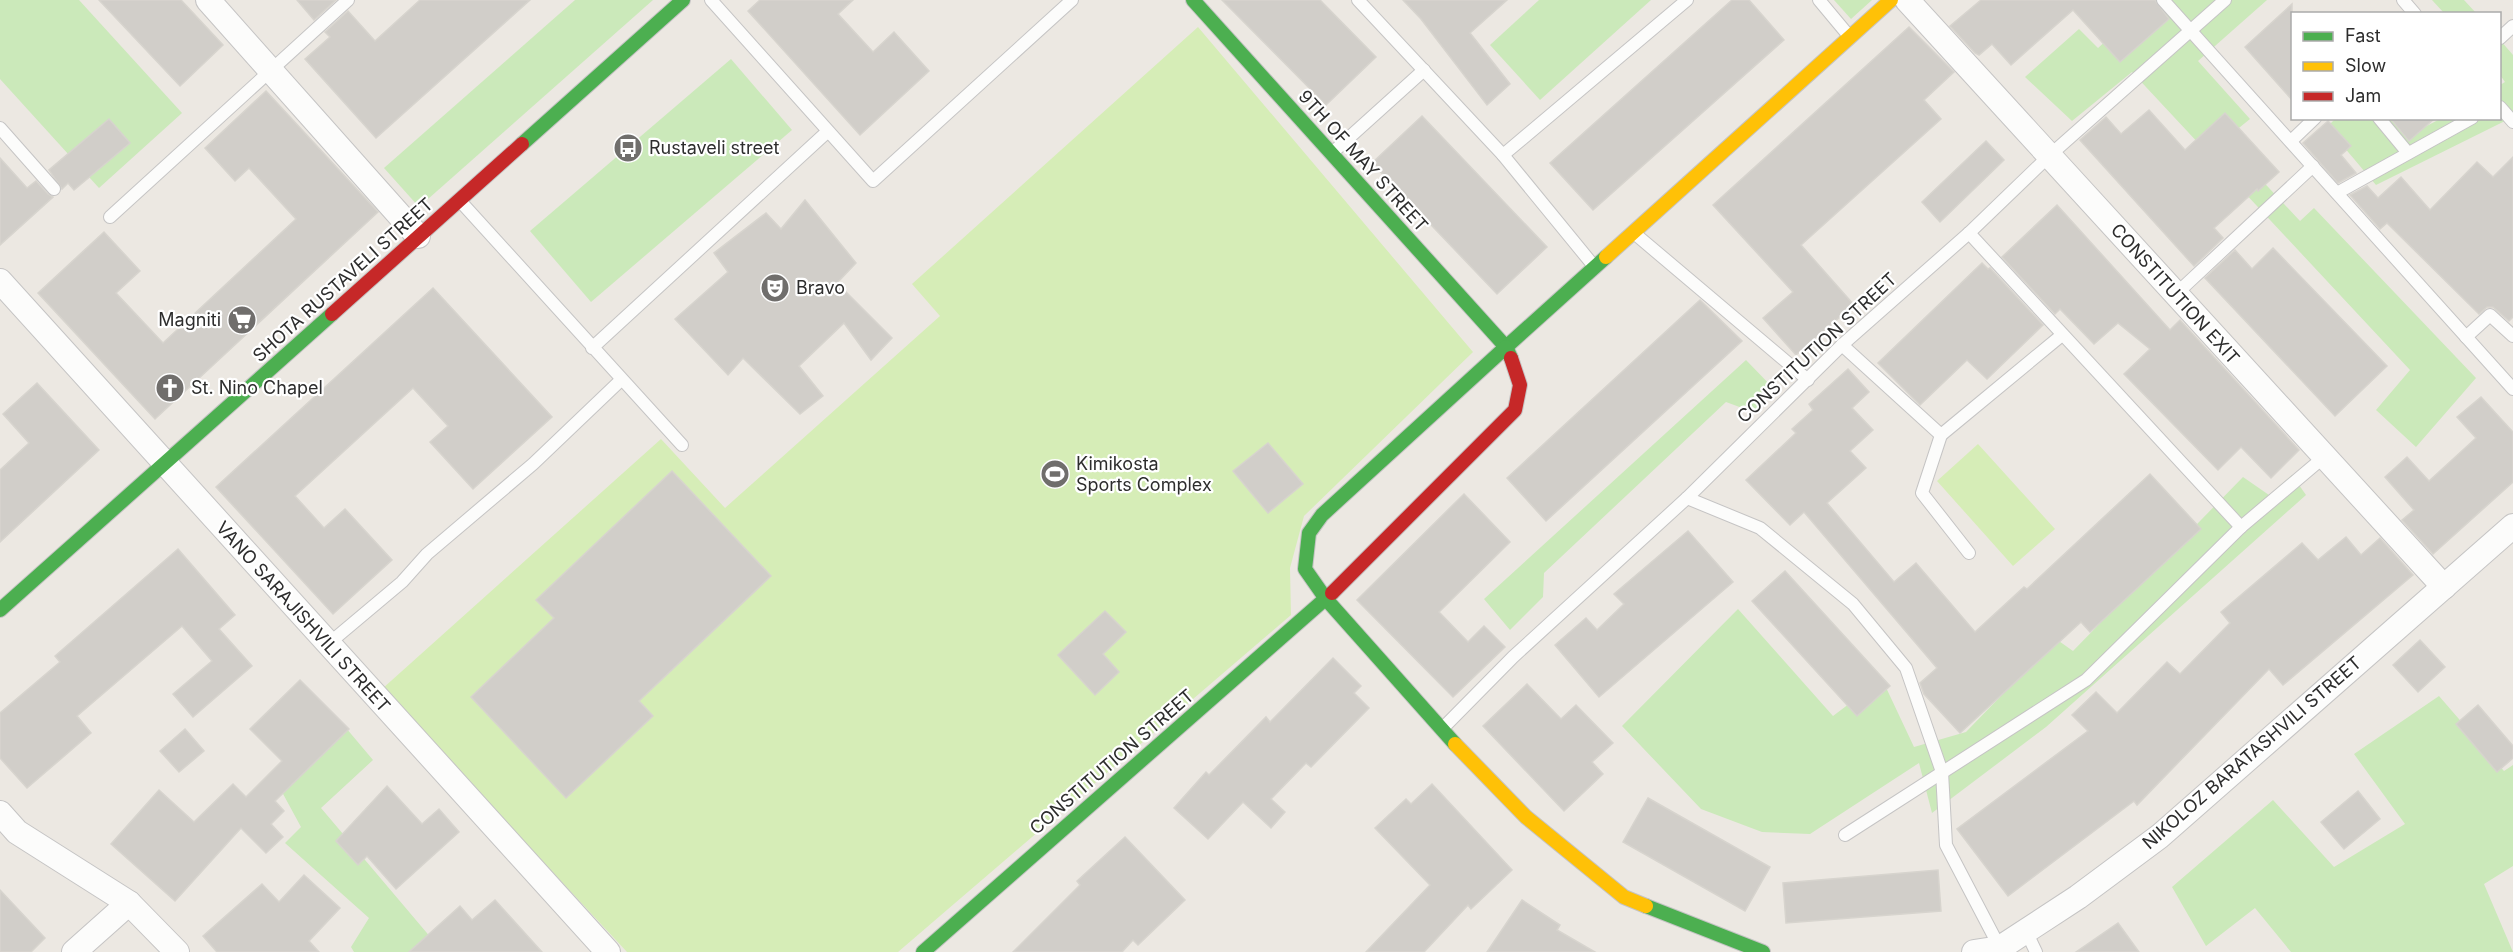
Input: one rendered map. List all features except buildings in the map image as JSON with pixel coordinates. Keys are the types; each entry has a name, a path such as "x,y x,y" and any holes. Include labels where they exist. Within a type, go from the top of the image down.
{"street":[{"path":"208,0 418,236"},
{"name":"SHOTA RUSTAVELI STREET","path":"0,610 683,0"},
{"name":"9TH OF MAY STREET","path":"1193,0 1506,347"},
{"path":"1763,952 1624,897 1526,817 1441,729 1326,599 1305,569 1309,533 1322,515 1891,0"},
{"name":"CONSTITUTION EXIT","path":"1907,0 2444,587"},
{"name":"VANO SARAJISHVILI STREET","path":"0,281 327,645 608,952"},
{"name":"CONSTITUTION STREET","path":"922,952 1326,599 1515,410 1521,395 1520,381 1506,347"},
{"name":"NIKOLOZ BARATASHVILI STREET","path":"1974,952 2031,942 2078,897 2160,836 2513,526"},
{"path":"0,813 17,832 129,903 177,952"},
{"path":"74,952 129,903"}],"lane":[{"path":"110,217 348,0"},
{"path":"711,0 873,181 1072,0"},
{"path":"1358,0 1503,155 1595,267"},
{"path":"1503,155 1687,0"},
{"path":"1819,0 1850,37"},
{"path":"2163,0 2513,389"},
{"name":"CONSTITUTION STREET","path":"1441,729 1513,657 1687,498 1842,345 1969,233 2049,156 2225,0"},
{"path":"2403,0 2413,12"},
{"path":"1331,154 1424,70"},
{"path":"2501,109 2513,122"},
{"path":"2291,141 2313,120"},
{"path":"2381,120 2408,153"},
{"path":"2337,193 2468,120"},
{"path":"0,128 54,189"},
{"path":"592,348 827,132"},
{"path":"2176,294 2313,166"},
{"path":"459,200 682,445"},
{"path":"1633,232 1808,380"},
{"path":"1969,233 2241,527"},
{"path":"2466,337 2490,315 2513,336"},
{"path":"1969,554 1922,493 1941,435 2062,335"},
{"path":"1842,345 1941,435"},
{"path":"327,645 402,582 427,554 533,464 621,380"},
{"path":"1845,835 2086,680 2241,527 2324,457"},
{"path":"1687,498 1760,528 1853,604 1906,668 1941,772 1946,845 2000,948"}],"green space":[{"path":"0,0 79,0 182,113 99,188 0,79"},
{"path":"575,0 653,0 419,207 384,168"},
{"path":"1539,0 1651,0 1540,100 1490,45"},
{"path":"1834,0 1872,0 1851,19"},
{"path":"2151,0 2267,0 2198,61 2250,119 2224,140 2300,221 2314,208 2476,378 2416,447 2376,410 2410,370 2132,72 2072,121 2025,77 2079,29 2098,48"},
{"path":"2432,0 2464,0 2475,12 2443,12"},
{"name":"Kimikosta Sports Complex","path":"1198,27 1473,352 1304,516 1290,568 1291,615 898,952 627,952 382,689 661,439 725,508 940,316 912,284"},
{"path":"2501,41 2513,55 2513,117 2376,185 2327,127 2334,120 2407,120 2417,131 2438,120 2501,120 2501,84 2505,82 2501,76"},
{"path":"731,59 792,130 591,302 530,231"},
{"path":"1746,360 1776,391 1753,412 1726,402 1544,573 1543,597 1510,630 1484,599"},
{"path":"1978,444 2055,529 2013,566 1937,481"},
{"path":"2292,475 2306,495 2046,727 1932,813 1919,763 1810,834 1762,832 1701,809 1622,726 1738,609 1833,716 1882,679 1914,747 1966,732 2056,639 2073,651 2243,477 2269,495"},
{"path":"2439,696 2504,771 2513,765 2513,866 2484,884 2513,952 2291,952 2255,908 2206,946 2172,887 2273,800 2334,867 2405,824 2354,754"},
{"path":"346,728 373,760 321,808 443,952 354,952 351,947 369,918 285,843 301,827 282,792"}],"traffic: fast":[{"path":"522,144 683,0"},
{"path":"1193,0 1506,347 1606,257"},
{"path":"0,610 332,314"},
{"path":"1455,744 1326,599 1305,569 1309,533 1322,515 1506,347 1511,358"},
{"path":"923,952 1332,593"},
{"path":"1646,906 1763,952"}],"traffic: slow":[{"path":"1606,257 1891,0"},
{"path":"1455,744 1526,817 1624,897 1646,906"}],"traffic: jam":[{"path":"332,314 522,144"},
{"path":"1332,593 1515,410 1520,385 1511,358"}],"place":[{"name":"Rustaveli street","path":"628,148"},
{"name":"Bravo","path":"775,288"},
{"name":"Magniti","path":"242,320"},
{"name":"St. Nino Chapel","path":"170,388"},
{"name":"Kimikosta Sports Complex","path":"1055,474"}]}
